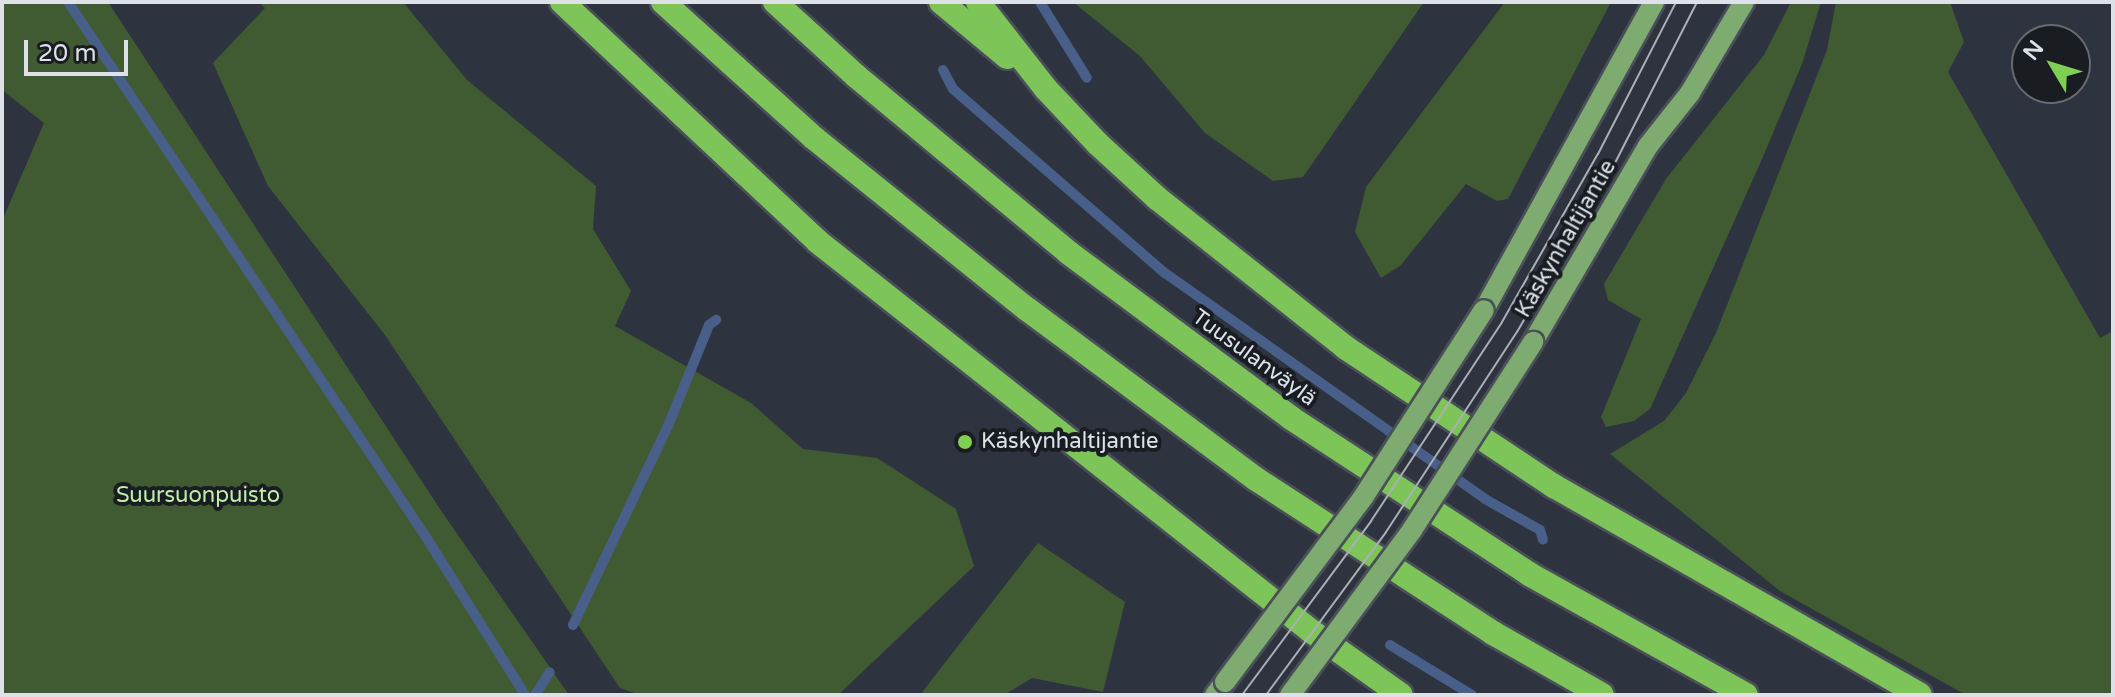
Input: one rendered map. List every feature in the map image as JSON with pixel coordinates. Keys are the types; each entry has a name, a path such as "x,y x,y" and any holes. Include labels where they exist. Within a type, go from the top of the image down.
{"highway":[{"path":"562,2 817,241 1311,631 1401,695"},
{"path":"663,2 825,147 1027,309 1230,460 1493,633 1602,695"},
{"name":"Tuusulanväylä","path":"775,2 1069,253 1291,418 1529,574 1746,695"},
{"path":"941,2 1046,89 1157,198 1346,348 1554,486 1920,695"},
{"path":"978,2 1046,89"},
{"path":"1311,631 1371,695"}],"main road":[{"name":"Käskynhaltijantie","path":"1220,688 1364,496 1484,310 1654,2"},
{"name":"Käskynhaltijantie","path":"1290,695 1412,530 1533,342 1648,146 1690,93 1744,2"}],"green space":[{"name":"Suursuonpuisto","path":"2,2 108,2 442,512 569,695 2,695 2,221 44,123 2,90"},
{"path":"259,2 403,2 467,80 596,186 593,229 631,291 615,326 751,403 803,449 877,458 956,509 974,566 838,695 640,695 620,688 385,335 268,186 213,63 265,8"},
{"path":"1073,2 1424,2 1303,177 1273,181 1205,133 1140,56"},
{"path":"1505,2 1611,2 1508,199 1497,201 1466,184 1401,265 1381,278 1355,232 1366,187"},
{"path":"1791,2 1821,2 1802,64 1762,159 1650,409 1634,421 1606,427 1601,417 1641,319 1608,300 1604,284 1666,179 1764,55"},
{"path":"1836,2 1950,2 1964,42 1948,72 2100,338 2113,331 2113,695 1966,695 1780,591 1610,454 1664,421 1686,393 1716,333 1827,50"},
{"path":"1038,543 1125,602 1103,692 1032,678 1004,695 920,695"}],"waterway":[{"path":"68,2 426,537 525,695"},
{"path":"1040,2 1087,78"},
{"path":"943,70 953,89 1165,273 1485,499 1540,530 1543,540"},
{"path":"573,625 668,426 709,325 716,320"},
{"path":"1390,645 1472,695"},
{"path":"535,695 550,672"}],"tram line":[{"path":"1242,695 1371,521 1502,322 1598,154 1676,2"},
{"path":"1266,695 1386,532 1517,332 1615,163 1697,2"}],"place":[{"name":"Käskynhaltijantie","path":"965,442"}]}
